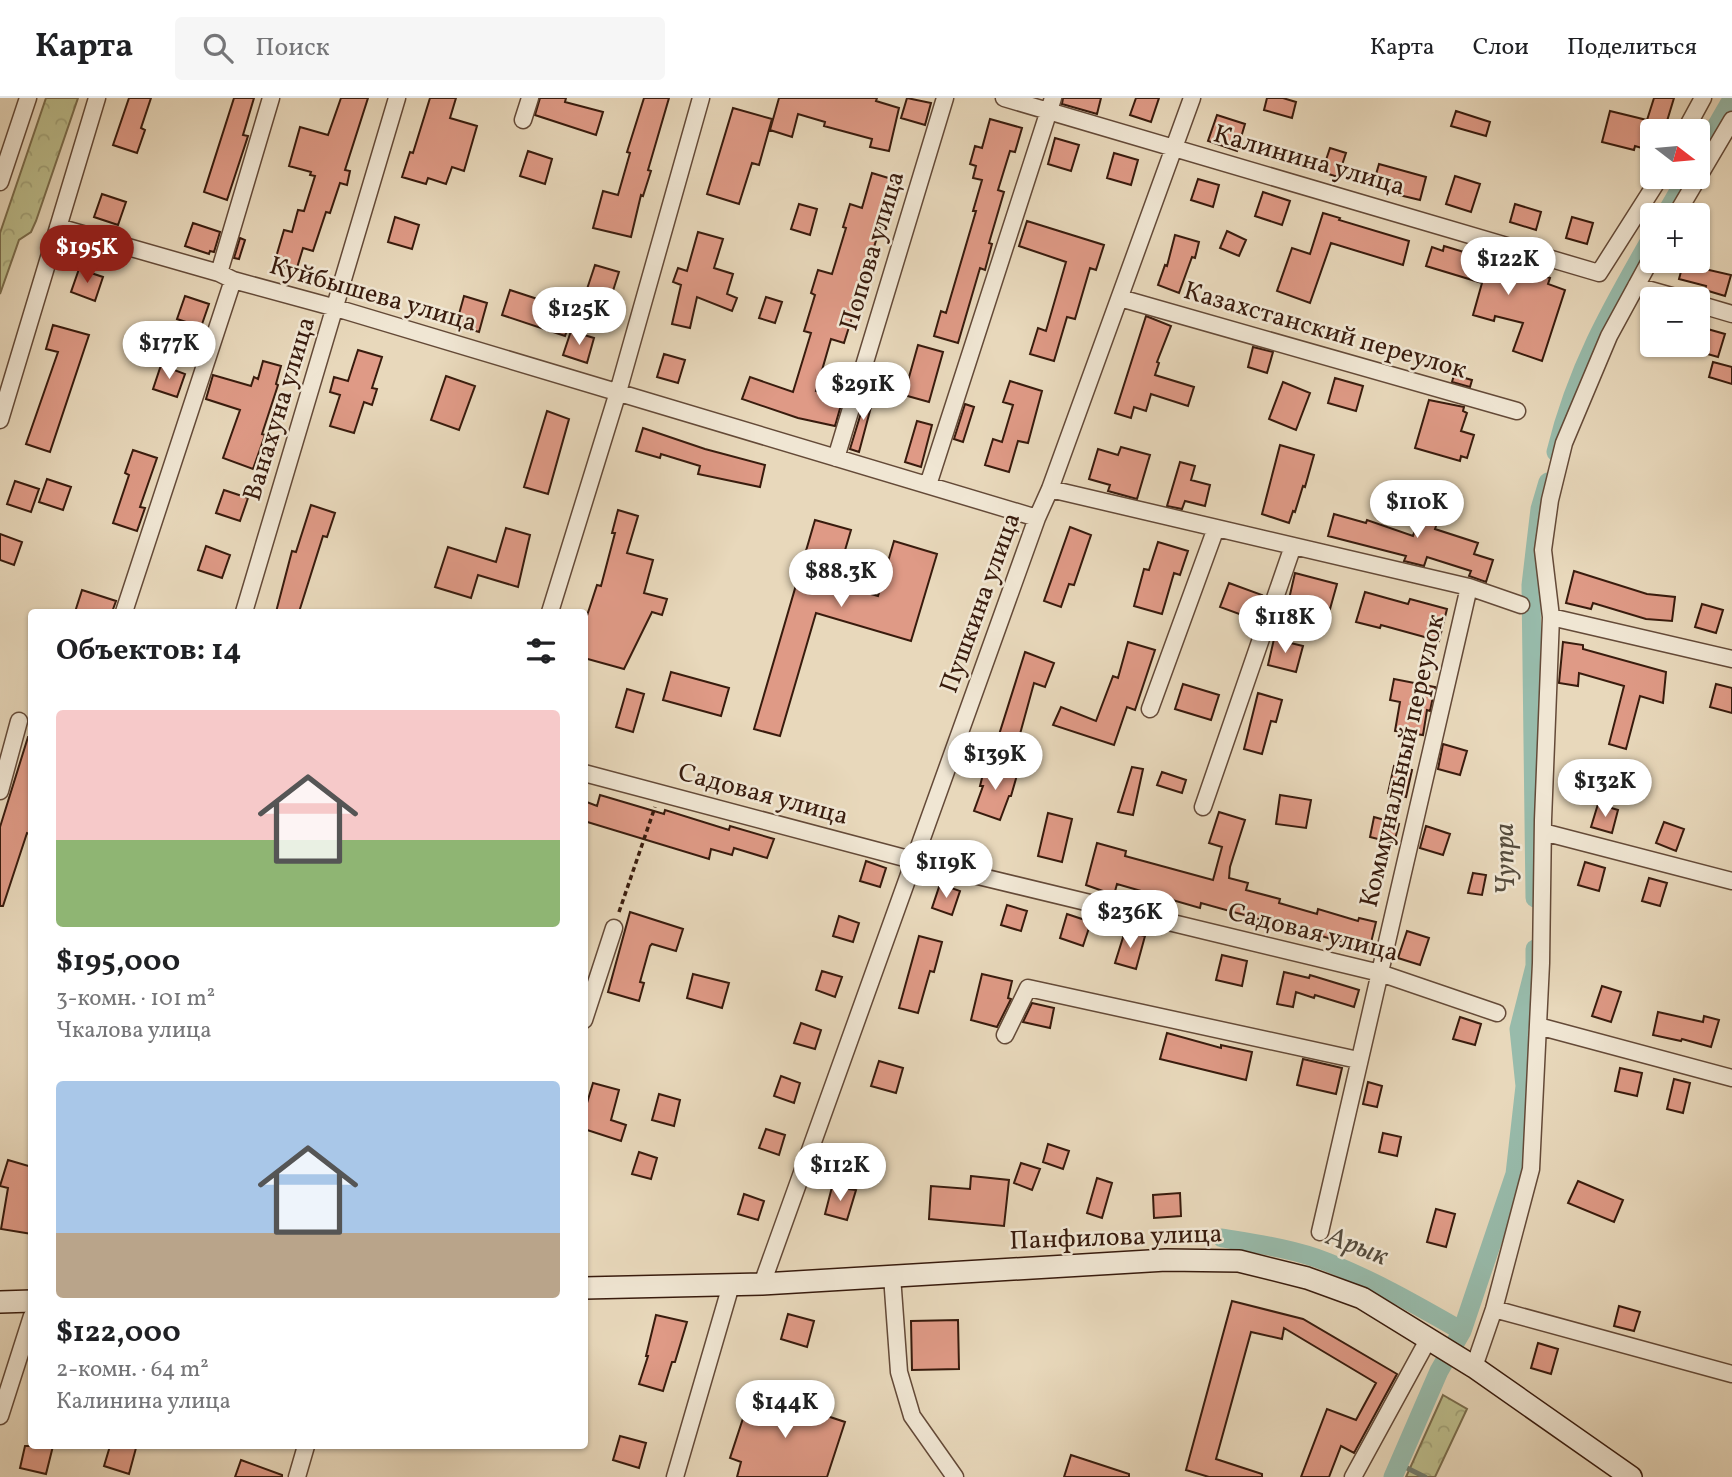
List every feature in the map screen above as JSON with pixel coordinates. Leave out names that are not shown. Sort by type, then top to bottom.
[{"type":"street","points":[[0,182],[28,98]]},
{"type":"street","points":[[0,420],[97,98]]},
{"type":"street","points":[[125,609],[226,277],[271,98]]},
{"type":"street","name":"Ванахуна улица","points":[[245,609],[397,98]]},
{"type":"street","points":[[523,120],[530,98]]},
{"type":"street","points":[[551,609],[618,392],[701,98]]},
{"type":"street","name":"Попова улица","points":[[836,458],[945,98]]},
{"type":"street","name":"Калинина улица","points":[[1004,98],[1051,104],[1174,147],[1599,272],[1652,189]]},
{"type":"street","name":"Пушкина улица","points":[[762,1284],[1037,518],[1051,489],[1192,98]]},
{"type":"street","points":[[1692,119],[1703,98]]},
{"type":"street","points":[[928,485],[1051,104]]},
{"type":"street","points":[[1683,203],[1732,120]]},
{"type":"street","name":"Куйбышева улица","points":[[58,227],[1037,518]]},
{"type":"street","points":[[1474,1367],[1494,1309],[1531,1169],[1541,963],[1551,617],[1543,550],[1550,500],[1564,443],[1609,336],[1643,273]]},
{"type":"street","points":[[1636,286],[1640,287]]},
{"type":"street","name":"Казахстанский переулок","points":[[1120,298],[1517,411]]},
{"type":"street","points":[[1710,308],[1732,314]]},
{"type":"street","points":[[1051,489],[1469,587],[1521,605]]},
{"type":"street","points":[[1150,709],[1216,528]]},
{"type":"street","points":[[1203,807],[1293,546]]},
{"type":"street","name":"Коммунальный переулок","points":[[1320,1232],[1469,587]]},
{"type":"street","points":[[1551,617],[1732,659]]},
{"type":"street","points":[[0,791],[19,721]]},
{"type":"street","name":"Садовая улица","points":[[588,774],[916,860],[1380,973],[1497,1013]]},
{"type":"street","points":[[1543,832],[1732,881]]},
{"type":"street","points":[[588,1008],[614,928]]},
{"type":"street","points":[[1004,1035],[1028,988],[1358,1060]]},
{"type":"street","points":[[1538,1026],[1732,1078]]},
{"type":"street","name":"Панфилова улица","points":[[588,1288],[762,1284],[1166,1260],[1238,1261],[1307,1278],[1362,1298],[1474,1367],[1632,1477]]},
{"type":"street","points":[[892,1276],[899,1372],[912,1416],[955,1477]]},
{"type":"street","points":[[675,1477],[731,1285]]},
{"type":"street","points":[[0,1301],[28,1301]]},
{"type":"street","points":[[1494,1309],[1732,1374]]},
{"type":"street","points":[[0,1416],[28,1328]]},
{"type":"street","points":[[1353,1477],[1429,1338]]},
{"type":"street","points":[[297,1477],[305,1449]]},
{"type":"path","points":[[614,928],[660,793]]},
{"type":"green space","points":[[46,98],[78,98],[36,221],[31,232],[19,240],[0,294],[0,233]]},
{"type":"green space","points":[[1443,1395],[1467,1409],[1435,1477],[1406,1477]]},
{"type":"building","points":[[129,98],[151,98],[141,128],[145,130],[137,153],[113,145]]},
{"type":"building","points":[[234,98],[254,98],[243,135],[248,136],[227,200],[204,192]]},
{"type":"building","points":[[341,98],[368,98],[345,170],[350,171],[347,185],[340,183],[330,213],[326,212],[313,251],[303,248],[296,271],[274,264],[284,230],[292,232],[298,210],[304,211],[315,176],[310,175],[311,172],[289,166],[300,127],[328,135]]},
{"type":"building","points":[[430,98],[456,98],[450,118],[477,126],[464,171],[452,167],[446,184],[428,178],[426,184],[402,177],[410,152],[413,153]]},
{"type":"building","points":[[540,98],[566,98],[565,102],[603,112],[596,135],[535,115]]},
{"type":"building","points":[[644,98],[669,98],[631,237],[593,228],[603,191],[618,195],[630,153],[627,152]]},
{"type":"building","points":[[779,98],[877,98],[876,101],[899,108],[889,151],[870,147],[872,139],[824,126],[825,122],[798,114],[792,137],[770,130]]},
{"type":"building","points":[[907,98],[931,103],[925,125],[901,118]]},
{"type":"building","points":[[1063,98],[1101,98],[1097,114],[1062,104]]},
{"type":"building","points":[[1136,98],[1159,98],[1151,122],[1130,115]]},
{"type":"building","points":[[1267,98],[1283,98],[1296,102],[1292,118],[1264,110]]},
{"type":"building","points":[[1654,98],[1674,98],[1668,119],[1647,119]]},
{"type":"building","points":[[733,108],[772,119],[759,165],[752,163],[739,204],[707,194]]},
{"type":"building","points":[[1456,111],[1490,122],[1486,136],[1451,126]]},
{"type":"building","points":[[1610,111],[1643,119],[1640,119],[1640,147],[1635,146],[1634,150],[1602,142]]},
{"type":"building","points":[[1217,115],[1245,124],[1237,151],[1208,141]]},
{"type":"building","points":[[990,119],[1022,128],[1015,152],[1010,151],[998,190],[1004,192],[989,243],[992,244],[985,270],[980,268],[958,343],[934,336],[941,311],[946,313],[976,211],[973,211],[982,180],[973,178],[976,166],[970,164],[975,146],[982,148]]},
{"type":"building","points":[[1055,138],[1079,145],[1071,171],[1048,164]]},
{"type":"building","points":[[1330,148],[1346,153],[1338,177],[1322,172]]},
{"type":"building","points":[[528,151],[552,159],[545,184],[520,176]]},
{"type":"building","points":[[1114,153],[1138,160],[1131,185],[1107,178]]},
{"type":"building","points":[[1379,164],[1426,177],[1420,200],[1373,185]]},
{"type":"building","points":[[872,173],[895,180],[844,343],[831,339],[816,391],[843,398],[835,426],[798,418],[742,399],[750,377],[793,392],[811,333],[804,331],[815,295],[811,293],[818,270],[832,274],[846,228],[843,227],[850,204],[862,208]]},
{"type":"building","points":[[1455,176],[1480,184],[1471,212],[1446,204]]},
{"type":"building","points":[[1198,179],[1219,185],[1213,207],[1191,200]]},
{"type":"building","points":[[1263,192],[1290,201],[1282,225],[1255,216]]},
{"type":"building","points":[[102,194],[126,202],[118,225],[94,217]]},
{"type":"building","points":[[799,204],[817,209],[810,235],[791,229]]},
{"type":"building","points":[[1515,204],[1541,212],[1536,230],[1510,222]]},
{"type":"building","points":[[1323,213],[1409,241],[1403,265],[1331,243],[1310,303],[1277,291],[1292,248],[1310,254]]},
{"type":"building","points":[[395,217],[419,225],[412,249],[388,242]]},
{"type":"building","points":[[1572,217],[1593,223],[1587,244],[1566,238]]},
{"type":"building","points":[[1027,221],[1104,245],[1096,270],[1090,268],[1075,319],[1067,317],[1054,361],[1030,354],[1038,328],[1046,331],[1066,262],[1019,246]]},
{"type":"building","points":[[193,223],[220,232],[214,252],[210,251],[209,254],[185,246]]},
{"type":"building","points":[[1227,231],[1246,240],[1239,256],[1220,248]]},
{"type":"building","points":[[698,232],[723,239],[714,268],[733,274],[727,294],[737,298],[732,311],[697,297],[690,328],[672,324],[681,285],[673,282],[678,268],[687,271]]},
{"type":"building","points":[[1175,235],[1199,242],[1195,258],[1192,257],[1179,293],[1158,285],[1165,265],[1167,266]]},
{"type":"building","points":[[240,238],[245,240],[239,259],[234,258]]},
{"type":"building","points":[[1444,246],[1487,259],[1485,267],[1513,275],[1516,266],[1534,271],[1533,273],[1550,278],[1548,284],[1565,290],[1542,361],[1513,351],[1523,323],[1495,316],[1494,321],[1473,315],[1482,283],[1426,266],[1432,247],[1443,251]]},
{"type":"building","points":[[595,265],[619,272],[611,297],[587,289]]},
{"type":"building","points":[[79,269],[103,277],[95,301],[71,292]]},
{"type":"building","points":[[1710,270],[1731,275],[1725,296],[1710,292],[1710,287],[1679,279],[1681,273],[1710,273]]},
{"type":"building","points":[[510,290],[574,311],[565,336],[502,315]]},
{"type":"building","points":[[185,296],[209,304],[201,327],[177,319]]},
{"type":"building","points":[[464,296],[487,303],[479,332],[456,325]]},
{"type":"building","points":[[766,297],[782,302],[775,323],[759,318]]},
{"type":"building","points":[[1146,316],[1171,326],[1157,362],[1159,363],[1155,375],[1194,387],[1188,406],[1151,394],[1146,411],[1134,407],[1131,418],[1115,413]]},
{"type":"building","points":[[53,325],[89,335],[50,452],[26,444],[58,352],[46,349]]},
{"type":"building","points":[[1710,330],[1725,334],[1718,357],[1710,355]]},
{"type":"building","points":[[571,331],[594,338],[587,363],[563,355]]},
{"type":"building","points":[[918,345],[943,352],[929,402],[904,395]]},
{"type":"building","points":[[1253,347],[1273,352],[1267,373],[1248,367]]},
{"type":"building","points":[[358,350],[382,357],[372,388],[377,389],[372,405],[364,402],[354,433],[330,426],[340,395],[330,392],[334,377],[348,381]]},
{"type":"building","points":[[664,354],[685,360],[678,383],[657,377]]},
{"type":"building","points":[[263,361],[281,366],[276,384],[278,385],[262,434],[265,435],[253,469],[223,458],[240,410],[206,399],[213,375],[251,386],[254,377],[258,379]]},
{"type":"building","points":[[1713,362],[1732,367],[1732,384],[1709,377]]},
{"type":"building","points":[[161,365],[185,374],[177,397],[153,389]]},
{"type":"building","points":[[1454,375],[1472,380],[1470,387],[1452,382]]},
{"type":"building","points":[[446,376],[475,386],[459,430],[431,420]]},
{"type":"building","points":[[1335,378],[1363,386],[1356,411],[1328,403]]},
{"type":"building","points":[[1010,381],[1042,391],[1028,443],[1018,441],[1009,472],[985,465],[993,439],[1002,442],[1013,405],[1003,402]]},
{"type":"building","points":[[1283,382],[1310,393],[1296,430],[1269,419]]},
{"type":"building","points":[[868,390],[875,392],[859,452],[850,449]]},
{"type":"building","points":[[1429,400],[1464,407],[1463,411],[1467,413],[1461,431],[1474,435],[1467,458],[1461,456],[1460,461],[1415,448]]},
{"type":"building","points":[[965,404],[974,407],[963,442],[954,439]]},
{"type":"building","points":[[547,411],[569,419],[548,494],[524,487]]},
{"type":"building","points":[[917,421],[932,425],[921,467],[905,462]]},
{"type":"building","points":[[643,428],[705,449],[765,465],[760,487],[698,474],[700,466],[661,454],[660,458],[636,451]]},
{"type":"building","points":[[1280,445],[1314,455],[1305,487],[1303,486],[1289,523],[1262,514]]},
{"type":"building","points":[[1121,447],[1150,455],[1137,499],[1108,491],[1110,485],[1089,479],[1098,449],[1118,455]]},
{"type":"building","points":[[133,450],[157,458],[140,507],[145,508],[137,531],[113,523],[129,475],[125,473]]},
{"type":"building","points":[[1180,462],[1195,466],[1191,480],[1210,485],[1205,506],[1185,501],[1182,509],[1167,506]]},
{"type":"building","points":[[47,479],[71,487],[63,510],[39,502]]},
{"type":"building","points":[[15,481],[39,489],[31,512],[7,504]]},
{"type":"building","points":[[1428,489],[1447,495],[1435,529],[1478,543],[1474,554],[1493,560],[1486,582],[1469,576],[1471,571],[1427,557],[1424,566],[1404,561],[1406,556],[1328,536],[1334,514],[1366,523],[1367,520],[1413,536]]},
{"type":"building","points":[[224,490],[248,498],[240,521],[216,513]]},
{"type":"building","points":[[311,505],[335,513],[327,537],[323,536],[300,609],[277,609],[292,551],[296,552]]},
{"type":"building","points":[[618,510],[638,516],[627,553],[653,560],[644,593],[667,599],[662,615],[652,612],[624,669],[588,659],[588,613],[597,585],[601,586],[615,533],[612,533]]},
{"type":"building","points":[[815,520],[851,530],[835,584],[878,596],[894,541],[937,554],[911,641],[816,613],[780,736],[754,729]]},
{"type":"building","points":[[1070,527],[1091,535],[1074,585],[1069,584],[1061,607],[1044,601]]},
{"type":"building","points":[[506,528],[530,535],[518,587],[478,575],[471,598],[435,587],[448,547],[496,562]]},
{"type":"building","points":[[0,534],[22,542],[14,565],[0,560]]},
{"type":"building","points":[[1158,542],[1188,551],[1180,575],[1174,573],[1162,614],[1134,606],[1144,569],[1149,570]]},
{"type":"building","points":[[206,546],[230,555],[222,578],[198,570]]},
{"type":"building","points":[[1574,571],[1647,594],[1675,597],[1672,621],[1646,619],[1593,603],[1591,609],[1566,603]]},
{"type":"building","points":[[1295,573],[1337,584],[1330,609],[1289,599]]},
{"type":"building","points":[[1229,583],[1262,595],[1253,619],[1220,607]]},
{"type":"building","points":[[82,590],[116,601],[113,609],[76,609]]},
{"type":"building","points":[[1365,592],[1408,604],[1410,599],[1447,609],[1439,641],[1381,625],[1380,628],[1356,622]]},
{"type":"building","points":[[1702,604],[1723,610],[1716,633],[1695,627]]},
{"type":"building","points":[[1274,639],[1303,646],[1296,672],[1268,665]]},
{"type":"building","points":[[1128,642],[1155,650],[1135,710],[1127,707],[1114,745],[1053,725],[1061,707],[1096,721],[1113,676],[1118,678]]},
{"type":"building","points":[[1563,642],[1583,645],[1583,649],[1666,672],[1663,703],[1640,696],[1626,749],[1609,744],[1624,686],[1579,673],[1578,686],[1559,683]]},
{"type":"building","points":[[1025,652],[1054,663],[1045,687],[1034,683],[1017,745],[998,738]]},
{"type":"building","points":[[671,672],[729,688],[721,716],[663,700]]},
{"type":"building","points":[[1394,679],[1435,687],[1430,711],[1427,710],[1423,735],[1395,731],[1400,702],[1390,700]]},
{"type":"building","points":[[1183,684],[1219,695],[1211,720],[1175,709]]},
{"type":"building","points":[[1716,684],[1732,688],[1732,713],[1710,707]]},
{"type":"building","points":[[627,689],[644,694],[633,732],[616,727]]},
{"type":"building","points":[[1258,693],[1282,700],[1276,722],[1271,721],[1262,754],[1244,749]]},
{"type":"building","points":[[28,737],[28,833],[3,906],[0,906],[0,827]]},
{"type":"building","points":[[1443,744],[1467,751],[1460,775],[1438,769]]},
{"type":"building","points":[[985,766],[1017,775],[1000,820],[974,811],[983,786],[980,786]]},
{"type":"building","points":[[1394,766],[1412,770],[1406,797],[1388,793]]},
{"type":"building","points":[[1132,767],[1143,769],[1133,815],[1118,812]]},
{"type":"building","points":[[1162,772],[1186,780],[1182,793],[1157,785]]},
{"type":"building","points":[[600,795],[664,814],[665,810],[729,830],[730,826],[774,839],[767,858],[734,848],[732,855],[711,849],[709,859],[588,822],[588,803],[597,806]]},
{"type":"building","points":[[1280,795],[1311,800],[1306,828],[1276,824]]},
{"type":"building","points":[[1598,804],[1618,810],[1612,833],[1591,827]]},
{"type":"building","points":[[1219,812],[1245,820],[1229,878],[1248,883],[1246,890],[1280,899],[1279,903],[1317,914],[1318,909],[1358,921],[1359,918],[1376,922],[1369,951],[1274,921],[1273,923],[1201,903],[1200,908],[1117,884],[1114,895],[1086,885],[1097,843],[1126,851],[1125,856],[1213,880],[1222,847],[1209,843]]},
{"type":"building","points":[[1048,813],[1072,819],[1062,862],[1038,856]]},
{"type":"building","points":[[1374,817],[1399,824],[1394,843],[1370,837]]},
{"type":"building","points":[[1664,822],[1684,829],[1676,851],[1656,843]]},
{"type":"building","points":[[1426,826],[1450,834],[1443,855],[1420,848]]},
{"type":"building","points":[[866,861],[886,868],[880,887],[860,881]]},
{"type":"building","points":[[1585,862],[1605,868],[1599,891],[1578,885]]},
{"type":"building","points":[[1473,873],[1486,875],[1482,895],[1468,893]]},
{"type":"building","points":[[1649,878],[1667,883],[1660,906],[1642,901]]},
{"type":"building","points":[[940,884],[960,891],[952,915],[932,908]]},
{"type":"building","points":[[1007,905],[1027,911],[1021,931],[1001,925]]},
{"type":"building","points":[[630,912],[683,929],[676,951],[652,944],[650,946],[640,982],[644,983],[639,1001],[608,992]]},
{"type":"building","points":[[1067,914],[1091,922],[1083,946],[1060,938]]},
{"type":"building","points":[[839,916],[859,923],[853,942],[833,936]]},
{"type":"building","points":[[1125,931],[1145,936],[1136,969],[1115,963]]},
{"type":"building","points":[[1407,931],[1429,938],[1420,965],[1398,958]]},
{"type":"building","points":[[919,936],[942,942],[918,1013],[899,1008]]},
{"type":"building","points":[[1222,955],[1247,961],[1242,986],[1216,980]]},
{"type":"building","points":[[822,971],[842,977],[835,997],[816,990]]},
{"type":"building","points":[[1284,972],[1309,978],[1310,975],[1359,990],[1354,1007],[1296,992],[1293,1007],[1277,1004]]},
{"type":"building","points":[[693,974],[729,983],[722,1008],[687,998]]},
{"type":"building","points":[[982,974],[1012,981],[1008,998],[1011,999],[997,1027],[971,1020]]},
{"type":"building","points":[[1602,986],[1621,992],[1611,1022],[1592,1016]]},
{"type":"building","points":[[1032,1003],[1054,1008],[1050,1028],[1023,1022]]},
{"type":"building","points":[[1658,1012],[1703,1022],[1704,1016],[1719,1020],[1711,1047],[1653,1035]]},
{"type":"building","points":[[1460,1017],[1481,1024],[1475,1045],[1453,1039]]},
{"type":"building","points":[[801,1023],[821,1030],[815,1049],[794,1043]]},
{"type":"building","points":[[1167,1033],[1221,1048],[1221,1045],[1252,1052],[1246,1080],[1160,1059]]},
{"type":"building","points":[[1303,1059],[1342,1068],[1336,1094],[1297,1085]]},
{"type":"building","points":[[879,1061],[903,1068],[896,1093],[871,1086]]},
{"type":"building","points":[[1620,1068],[1642,1073],[1637,1096],[1615,1091]]},
{"type":"building","points":[[781,1076],[800,1083],[794,1103],[774,1096]]},
{"type":"building","points":[[1674,1079],[1690,1083],[1683,1113],[1667,1109]]},
{"type":"building","points":[[1368,1082],[1382,1086],[1377,1107],[1363,1104]]},
{"type":"building","points":[[593,1083],[619,1090],[611,1120],[626,1125],[621,1141],[588,1130],[588,1100]]},
{"type":"building","points":[[659,1094],[680,1100],[674,1126],[652,1120]]},
{"type":"building","points":[[766,1129],[785,1135],[779,1155],[759,1148]]},
{"type":"building","points":[[1383,1133],[1401,1137],[1397,1156],[1379,1152]]},
{"type":"building","points":[[1048,1144],[1069,1151],[1063,1169],[1043,1162]]},
{"type":"building","points":[[639,1152],[657,1158],[651,1179],[632,1174]]},
{"type":"building","points":[[842,1155],[868,1162],[862,1183],[837,1174]]},
{"type":"building","points":[[8,1160],[28,1166],[28,1233],[1,1229],[8,1188],[0,1186]]},
{"type":"building","points":[[1021,1163],[1040,1169],[1032,1190],[1014,1183]]},
{"type":"building","points":[[971,1176],[1009,1180],[1004,1226],[929,1219],[931,1186],[970,1189]]},
{"type":"building","points":[[1097,1178],[1112,1183],[1102,1218],[1087,1213]]},
{"type":"building","points":[[1578,1181],[1623,1200],[1614,1222],[1568,1203]]},
{"type":"building","points":[[832,1187],[856,1190],[847,1220],[825,1214]]},
{"type":"building","points":[[1180,1193],[1181,1216],[1154,1218],[1153,1195]]},
{"type":"building","points":[[744,1194],[764,1201],[758,1220],[738,1214]]},
{"type":"building","points":[[1436,1209],[1455,1214],[1446,1247],[1427,1242]]},
{"type":"building","points":[[1232,1301],[1303,1319],[1397,1374],[1354,1453],[1341,1446],[1329,1477],[1301,1477],[1327,1409],[1356,1420],[1376,1383],[1284,1328],[1282,1339],[1251,1332],[1216,1459],[1262,1474],[1262,1477],[1209,1477],[1186,1470]]},
{"type":"building","points":[[1619,1306],[1640,1312],[1634,1331],[1614,1326]]},
{"type":"building","points":[[788,1314],[814,1321],[807,1347],[781,1339]]},
{"type":"building","points":[[656,1315],[687,1322],[663,1391],[639,1384]]},
{"type":"building","points":[[958,1320],[959,1369],[912,1370],[911,1321]]},
{"type":"building","points":[[1538,1343],[1558,1349],[1551,1374],[1531,1368]]},
{"type":"building","points":[[752,1391],[845,1422],[827,1477],[737,1477],[741,1462],[730,1458]]},
{"type":"building","points":[[620,1436],[646,1443],[639,1468],[613,1460]]},
{"type":"building","points":[[25,1446],[28,1446],[28,1449],[52,1449],[46,1474],[20,1468]]},
{"type":"building","points":[[109,1449],[136,1449],[129,1474],[104,1466]]},
{"type":"building","points":[[1071,1455],[1129,1474],[1129,1477],[1064,1477]]},
{"type":"building","points":[[241,1460],[282,1475],[282,1477],[235,1477]]},
{"type":"waterway","name":"Чупра","points":[[1710,137],[1732,99]]},
{"type":"waterway","name":"Чупра","points":[[1672,203],[1680,189]]},
{"type":"waterway","name":"Чупра","points":[[1556,452],[1584,367],[1608,315],[1640,258]]},
{"type":"waterway","name":"Чупра","points":[[1535,898],[1531,585],[1540,509],[1548,482]]},
{"type":"waterway","name":"Чупра","points":[[1393,1477],[1439,1371],[1462,1331],[1515,1174],[1525,1086],[1519,1029],[1535,966],[1535,949]]},
{"type":"waterway","name":"Арык","points":[[1222,1238],[1289,1250],[1327,1262],[1413,1303],[1462,1331]]},
{"type":"waterway","points":[[1399,1464],[1425,1477]]}]
